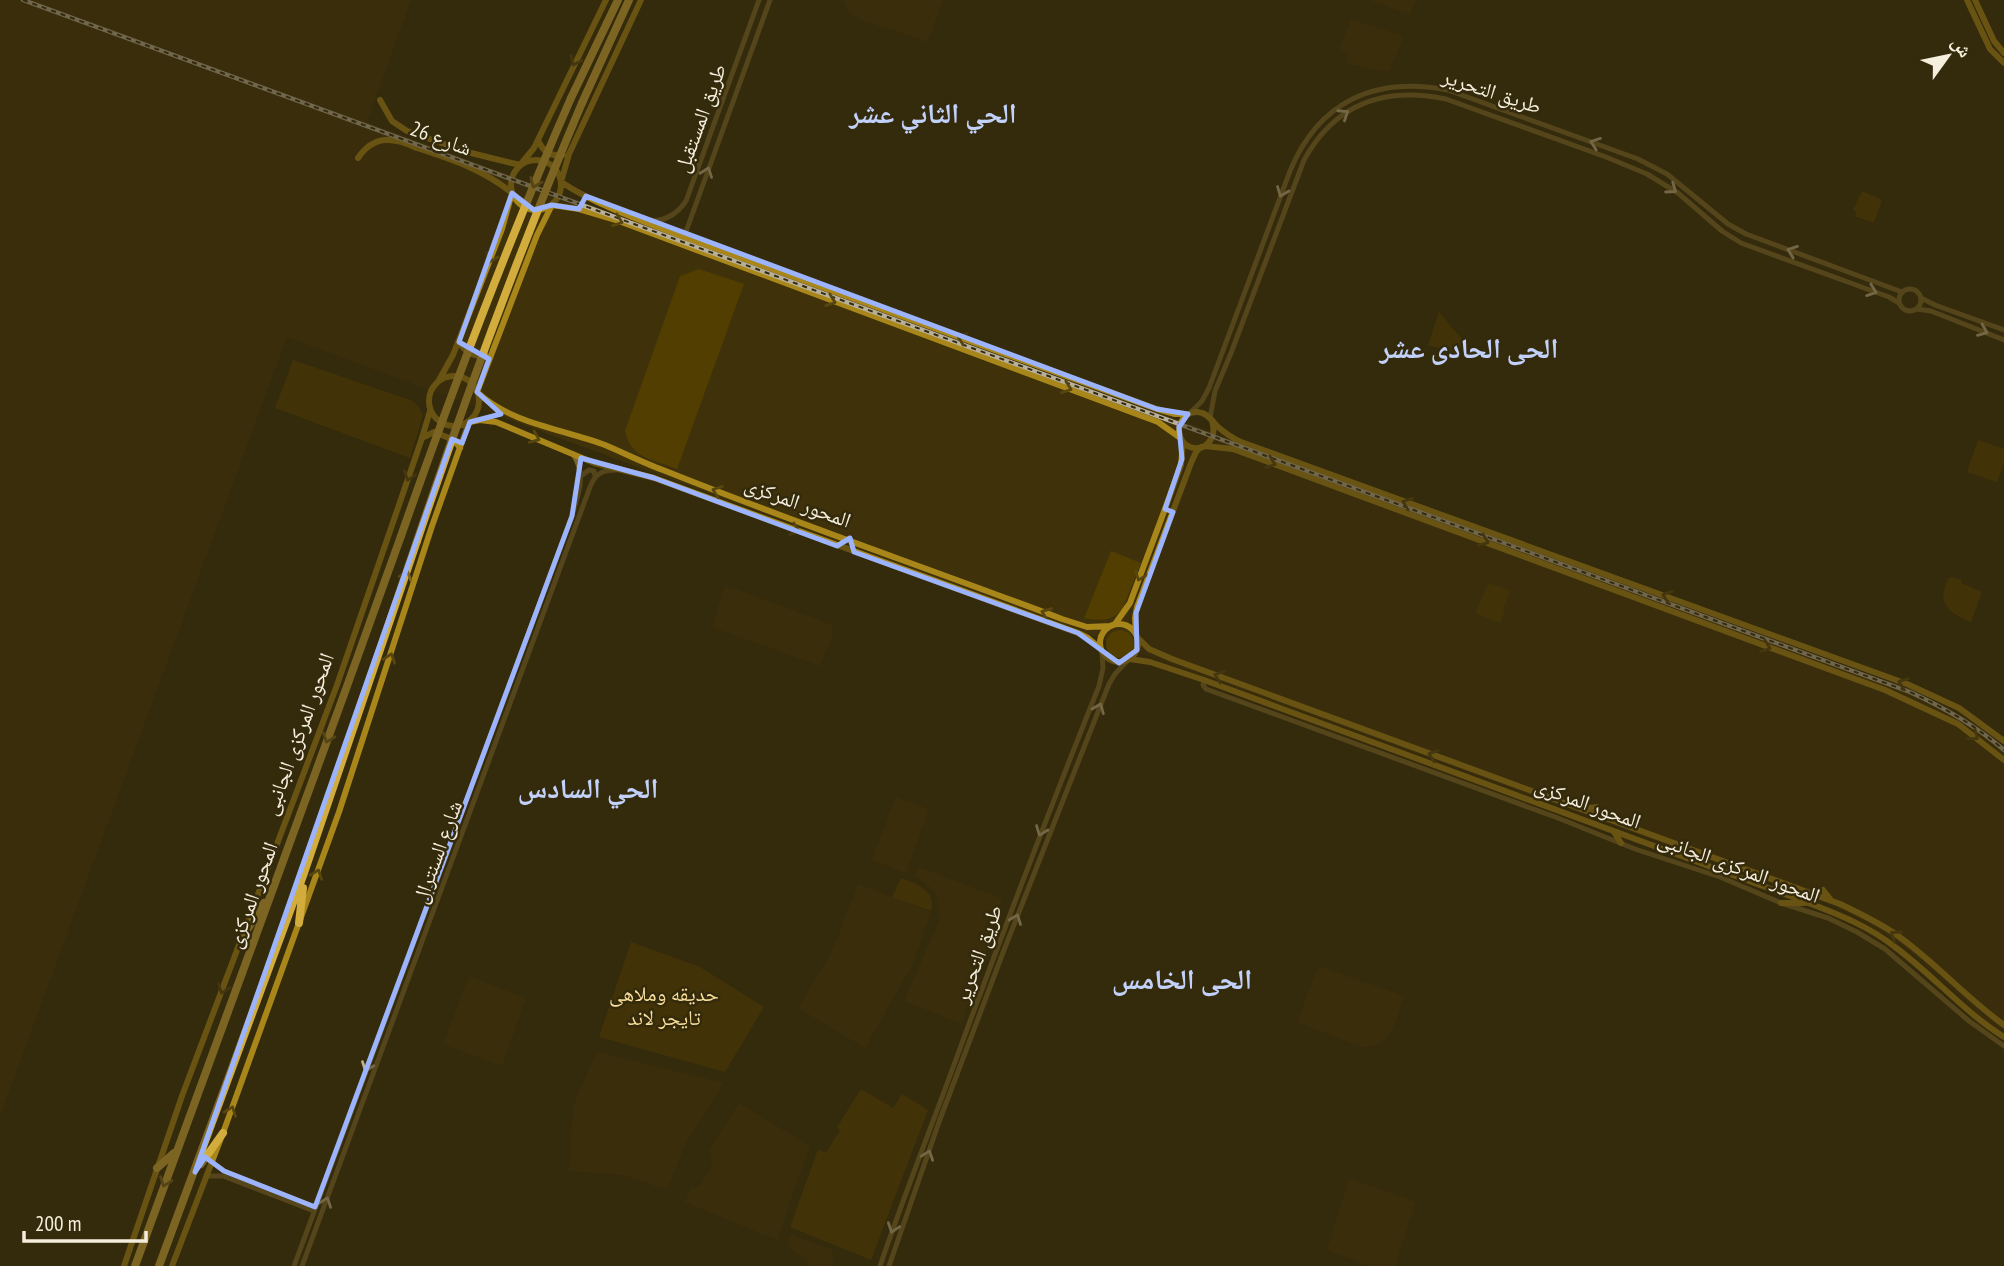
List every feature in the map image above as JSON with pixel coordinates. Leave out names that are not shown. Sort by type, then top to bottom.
[{"type":"highway","name":"المحور المركزى","points":[[135,1266],[438,432],[511,242],[571,98],[618,0]]},
{"type":"highway","name":"المحور المركزى","points":[[159,1266],[304,873],[448,450],[551,177],[629,0]]},
{"type":"highway","points":[[299,923],[304,873]]},
{"type":"highway","points":[[240,941],[273,888]]},
{"type":"highway","points":[[195,1172],[223,1133]]},
{"type":"highway","points":[[157,1168],[176,1151]]},
{"type":"main road","points":[[469,422],[460,426],[447,426],[438,422],[430,411],[429,394],[459,341],[502,229],[512,192],[512,178],[538,140],[606,0]]},
{"type":"main road","points":[[172,1266],[355,767],[432,526],[469,422],[478,411],[478,393],[491,355],[537,234],[559,195],[569,154],[642,0]]},
{"type":"main road","points":[[1967,0],[1990,49],[2004,63]]},
{"type":"main road","points":[[1975,0],[1994,41],[2004,53]]},
{"type":"main road","name":"شارع 26","points":[[380,100],[388,117],[400,127],[445,145],[520,165]]},
{"type":"main road","name":"شارع 26","points":[[358,158],[371,145],[387,140],[399,142],[480,171],[512,192]]},
{"type":"main road","points":[[538,140],[549,154],[569,154]]},
{"type":"main road","points":[[439,155],[438,149],[445,145]]},
{"type":"main road","points":[[520,165],[533,160],[543,161],[556,170],[561,182],[586,196],[684,237],[848,292],[1175,414],[1201,412],[1230,437],[1241,442],[1438,511],[1931,694],[1959,708],[2004,741]]},
{"type":"main road","points":[[512,192],[517,202],[528,209],[541,210],[552,205],[579,209],[616,220],[864,313],[976,359],[1158,422],[1189,446],[1233,449],[1695,620],[1734,638],[1874,686],[1958,724],[2004,760]]},
{"type":"main road","points":[[579,209],[586,196]]},
{"type":"main road","points":[[862,322],[864,313]]},
{"type":"main road","points":[[459,341],[462,347],[472,354],[491,355]]},
{"type":"main road","points":[[439,380],[451,376],[463,378],[470,382],[478,393]]},
{"type":"main road","name":"المحور المركزى","points":[[478,393],[492,405],[509,413],[605,445],[667,472],[840,537],[975,582],[1081,626],[1099,628],[1113,625]]},
{"type":"main road","name":"المحور المركزى الجانبى","points":[[124,1266],[186,1085],[337,685],[430,411]]},
{"type":"main road","points":[[505,426],[509,413]]},
{"type":"main road","points":[[1189,414],[1182,419],[1179,427],[1182,440],[1181,465],[1169,510],[1137,607],[1135,623],[1138,650],[1129,660],[1119,663],[1111,661],[1101,651],[1101,635],[1113,625],[1130,603],[1169,510],[1196,452],[1211,440],[1214,433],[1211,420]]},
{"type":"main road","name":"المحور المركزى","points":[[469,422],[485,420],[505,426],[594,463],[654,478],[1078,633],[1088,638],[1101,651]]},
{"type":"main road","points":[[422,439],[428,433],[434,432],[454,440],[460,448]]},
{"type":"main road","points":[[837,546],[841,542],[840,537]]},
{"type":"main road","points":[[854,552],[858,543]]},
{"type":"main road","points":[[1695,620],[1699,608]]},
{"type":"main road","points":[[1113,625],[1129,627],[1137,636]]},
{"type":"main road","name":"المحور المركزى","points":[[1137,636],[1153,652],[1384,733],[1482,773],[1493,773],[1581,809],[1617,819],[1832,901],[1877,923],[1910,945],[1968,998],[2004,1026]]},
{"type":"main road","name":"المحور المركزى","points":[[1129,660],[1150,662],[1204,680],[1326,730],[1380,745],[1854,922],[1895,947],[1980,1020],[2004,1037]]},
{"type":"main road","points":[[1192,676],[1191,671],[1195,667]]},
{"type":"main road","points":[[1268,694],[1280,690]]},
{"type":"main road","points":[[1380,745],[1384,733]]},
{"type":"main road","points":[[1457,763],[1464,769],[1464,773],[1460,775]]},
{"type":"main road","points":[[1482,773],[1479,779],[1485,785]]},
{"type":"main road","points":[[1581,809],[1597,807]]},
{"type":"main road","points":[[1613,831],[1621,843]]},
{"type":"main road","points":[[1823,891],[1832,901]]},
{"type":"main road","points":[[1781,904],[1810,904]]},
{"type":"main road","points":[[1926,959],[1934,971],[1930,976]]},
{"type":"main road","points":[[1944,975],[1940,980],[1948,993]]},
{"type":"street","name":"طريق المستقبل","points":[[645,222],[671,216],[681,209],[686,201],[759,0]]},
{"type":"street","name":"طريق المستقبل","points":[[684,237],[770,0]]},
{"type":"street","name":"طريق التحرير","points":[[1189,414],[1202,401],[1209,388],[1297,155],[1310,134],[1327,115],[1343,103],[1363,93],[1388,88],[1421,86],[1462,94],[1652,165],[1715,208],[1728,224],[1745,234],[1821,258],[1902,292]]},
{"type":"street","name":"طريق التحرير","points":[[1211,420],[1215,391],[1308,152],[1327,127],[1346,111],[1366,101],[1389,96],[1435,97],[1634,168],[1678,193],[1722,231],[1741,243],[1899,303]]},
{"type":"street","points":[[2004,330],[1935,306],[1921,298],[1914,290],[1908,289],[1899,297],[1899,303],[1905,310],[1931,311],[2004,340]]},
{"type":"street","points":[[1916,309],[1921,298]]},
{"type":"street","points":[[570,452],[578,463],[581,476],[589,470],[594,471],[596,476],[607,470],[621,470]]},
{"type":"street","name":"شارع السنترال","points":[[293,1266],[572,516],[581,476]]},
{"type":"street","name":"شارع السنترال","points":[[302,1266],[448,866],[596,476]]},
{"type":"street","name":"طريق التحرير","points":[[880,1266],[991,961],[1099,686],[1101,651]]},
{"type":"street","name":"طريق التحرير","points":[[889,1266],[939,1122],[1110,681],[1129,660]]},
{"type":"street","points":[[1101,676],[1108,676],[1110,681]]},
{"type":"street","name":"المحور المركزى الجانبى","points":[[1326,730],[1621,843],[1720,877],[1781,904],[1828,918],[1871,940],[1898,959],[1969,1021],[2004,1046]]},
{"type":"street","points":[[1051,790],[1053,799]]},
{"type":"street","points":[[1013,888],[1015,898]]},
{"type":"street","points":[[997,946],[1004,950]]},
{"type":"street","points":[[991,961],[995,960],[999,964]]},
{"type":"street","points":[[212,1162],[225,1171],[314,1209]]},
{"type":"street","points":[[207,1176],[223,1176],[314,1209]]},
{"type":"street","points":[[911,1176],[916,1179],[920,1177]]},
{"type":"street","points":[[906,1190],[911,1189],[915,1194]]},
{"type":"highlighted area","points":[[512,193],[534,210],[552,205],[579,209],[586,196],[1157,409],[1188,414],[1179,427],[1182,459],[1165,509],[1173,512],[1136,613],[1137,650],[1119,663],[1078,633],[854,552],[850,538],[837,546],[654,478],[581,458],[572,516],[315,1207],[224,1171],[205,1157],[195,1172],[452,439],[462,443],[470,422],[501,414],[477,392],[489,359],[459,342]]},
{"type":"shaded area","points":[[0,0],[411,0],[367,122],[985,351],[1198,426],[1938,703],[1967,719],[2004,749],[2004,1032],[1978,1014],[1901,944],[1831,905],[1120,646],[287,337],[0,1116]]},
{"type":"shaded area","points":[[843,0],[943,0],[928,42],[864,21],[849,13]]},
{"type":"shaded area","points":[[1370,0],[1416,0],[1410,15]]},
{"type":"shaded area","points":[[1351,19],[1404,36],[1390,71],[1372,70],[1346,63],[1348,53],[1339,50]]},
{"type":"shaded area","points":[[725,585],[830,624],[833,628],[832,637],[820,666],[712,627]]},
{"type":"shaded area","points":[[895,797],[929,809],[906,873],[872,860]]},
{"type":"shaded area","points":[[919,867],[1003,899],[962,1024],[904,1001],[940,918],[937,896],[915,876]]},
{"type":"shaded area","points":[[858,884],[931,912],[913,964],[865,1048],[798,1008],[832,951]]},
{"type":"shaded area","points":[[1318,966],[1405,996],[1386,1039],[1375,1046],[1361,1047],[1297,1022]]},
{"type":"shaded area","points":[[469,976],[526,998],[502,1066],[443,1044]]},
{"type":"shaded area","points":[[597,1052],[724,1083],[686,1143],[667,1190],[623,1175],[569,1171],[573,1109]]},
{"type":"shaded area","points":[[739,1103],[810,1146],[777,1240],[685,1202],[691,1188],[701,1185],[712,1164],[709,1151]]},
{"type":"shaded area","points":[[1349,1178],[1416,1202],[1395,1266],[1369,1266],[1327,1250]]},
{"type":"shaded area","points":[[790,1234],[831,1249],[834,1266],[810,1266],[787,1247]]},
{"type":"green space","points":[[1862,191],[1882,200],[1874,223],[1855,216],[1857,212],[1853,210]]},
{"type":"green space","points":[[699,269],[744,284],[677,469],[638,453],[632,447],[625,431],[680,276]]},
{"type":"green space","points":[[1439,312],[1466,344],[1463,356],[1428,345]]},
{"type":"green space","points":[[293,360],[413,401],[423,415],[410,458],[275,408]]},
{"type":"green space","points":[[1978,440],[2004,449],[2004,462],[1997,482],[1967,472]]},
{"type":"green space","points":[[1111,551],[1141,563],[1123,608],[1115,616],[1105,619],[1084,618]]},
{"type":"green space","points":[[1952,577],[1982,592],[1971,622],[1956,615],[1944,601],[1945,587]]},
{"type":"green space","points":[[1489,583],[1510,591],[1500,623],[1475,613]]},
{"type":"green space","points":[[1120,630],[1130,634],[1134,644],[1130,654],[1120,658],[1110,654],[1106,644],[1110,634]]},
{"type":"green space","points":[[901,878],[928,893],[932,904],[931,911],[892,897]]},
{"type":"green space","name":"حديقه وملاهى تايجر لاند","points":[[631,942],[700,967],[764,1007],[725,1072],[599,1037]]},
{"type":"green space","points":[[861,1089],[893,1108],[902,1094],[928,1110],[871,1260],[790,1227],[818,1149],[826,1153],[840,1130],[837,1127]]},
{"type":"railway","points":[[23,0],[1910,692],[1959,718],[2004,750]]},
{"type":"district","name":"الحي الثاني عشر","points":[[933,112]]},
{"type":"district","name":"الحى الحادى عشر","points":[[1469,347]]},
{"type":"district","name":"الحي السادس","points":[[588,787]]},
{"type":"district","name":"الحى الخامس","points":[[1182,978]]}]
